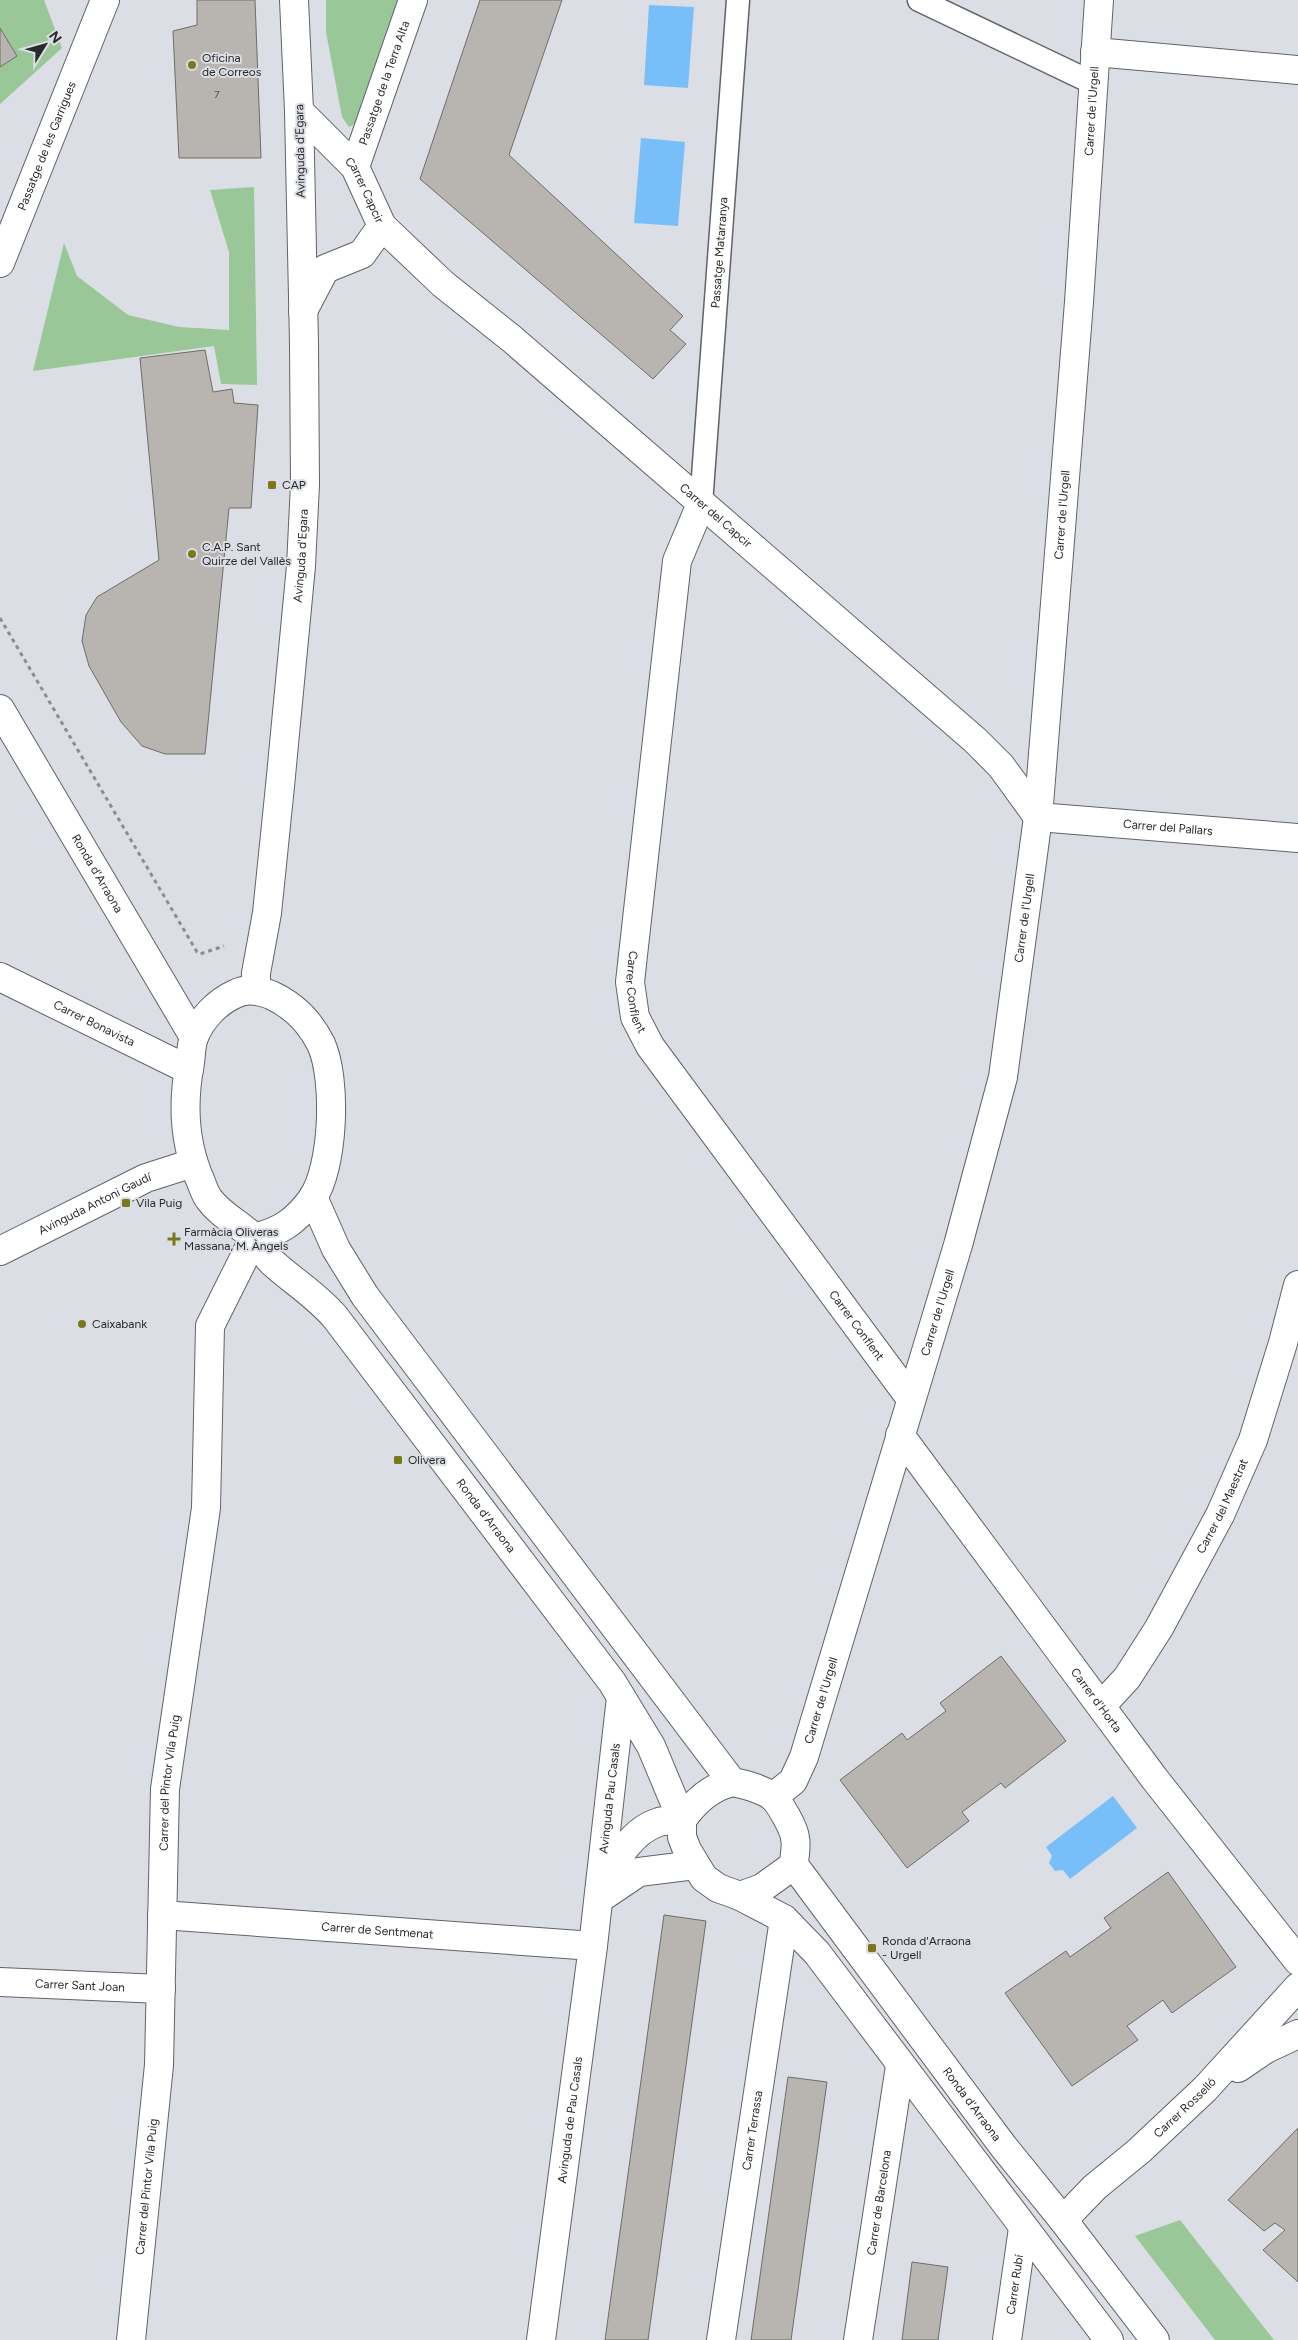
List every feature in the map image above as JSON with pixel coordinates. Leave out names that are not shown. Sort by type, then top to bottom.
[{"type":"street","name":"Passatge de les Garrigues","points":[[0,263],[105,0]]},
{"type":"street","name":"Avinguda d'Egara","points":[[256,989],[256,973],[267,913],[302,566],[305,484],[303,311],[299,112],[294,0]]},
{"type":"street","name":"Passatge de la Terra Alta","points":[[355,166],[413,0]]},
{"type":"street","name":"Carrer de l'Urgell","points":[[773,1797],[793,1781],[804,1757],[910,1399],[958,1245],[1003,1077],[1038,817],[1079,292],[1099,0]]},
{"type":"street","points":[[1095,52],[1298,70]]},
{"type":"street","name":"Carrer Capcir","points":[[299,112],[355,166],[382,226],[362,254],[324,269],[303,311]]},
{"type":"street","name":"Carrer del Capcir","points":[[382,226],[443,284],[512,339],[975,740],[1001,766],[1038,817]]},
{"type":"street","name":"Carrer Conflent","points":[[701,504],[678,561],[630,982],[635,1017],[650,1046],[910,1399]]},
{"type":"street","name":"Ronda d'Arraona","points":[[0,709],[194,1037],[188,1070],[185,1124],[193,1163],[208,1198],[230,1220],[254,1238],[271,1262],[319,1299],[335,1317],[612,1682],[651,1746],[682,1820],[682,1837],[695,1865],[704,1878],[718,1888],[740,1896],[784,1919],[817,1954],[1108,2340]]},
{"type":"street","name":"Carrer del Pallars","points":[[1038,817],[1298,838]]},
{"type":"street","name":"Carrer Bonavista","points":[[0,977],[188,1070]]},
{"type":"street","points":[[194,1037],[210,1011],[235,994],[256,989],[282,1000],[307,1021],[322,1046],[330,1085],[331,1126],[326,1165],[313,1197],[299,1215],[278,1231],[254,1238]]},
{"type":"street","name":"Avinguda Antoni Gaudí","points":[[0,1251],[146,1178],[193,1163]]},
{"type":"street","points":[[313,1197],[336,1249],[365,1296],[732,1782]]},
{"type":"street","name":"Carrer del Pintor Vila Puig","points":[[131,2340],[159,2065],[165,1789],[206,1508],[210,1326],[254,1238]]},
{"type":"street","name":"Carrer del Maestrat","points":[[1101,1706],[1127,1678],[1159,1628],[1220,1515],[1253,1440],[1283,1343],[1298,1285]]},
{"type":"street","name":"Carrer d'Horta","points":[[900,1434],[1154,1778],[1298,1961]]},
{"type":"street","name":"Avinguda Pau Casals","points":[[599,1899],[621,1697]]},
{"type":"street","points":[[682,1820],[692,1806],[701,1798],[715,1788],[732,1782],[751,1786],[773,1797],[786,1818],[795,1838],[794,1865],[762,1888],[740,1896]]},
{"type":"street","name":"Avinguda Pau Casals","points":[[599,1899],[613,1864],[632,1839],[659,1822],[682,1820]]},
{"type":"street","points":[[599,1899],[639,1872],[695,1865]]},
{"type":"street","name":"Ronda d'Arraona","points":[[794,1865],[1003,2146],[1063,2220],[1154,2340]]},
{"type":"street","name":"Avinguda de Pau Casals","points":[[542,2340],[599,1899]]},
{"type":"street","name":"Carrer de Sentmenat","points":[[162,1915],[593,1946]]},
{"type":"street","name":"Carrer Terrassa","points":[[721,2340],[784,1919]]},
{"type":"street","name":"Carrer Sant Joan","points":[[0,1982],[161,1989]]},
{"type":"street","name":"Carrer Rosselló","points":[[1063,2220],[1094,2187],[1139,2152],[1205,2089],[1298,1987]]},
{"type":"street","points":[[1205,2089],[1266,2049],[1298,2034]]},
{"type":"street","name":"Carrer de Barcelona","points":[[858,2340],[900,2066]]},
{"type":"street","name":"Carrer Rubí","points":[[1007,2340],[1023,2228]]},
{"type":"lane","name":"Passatge Matarranya","points":[[701,504],[738,0]]},
{"type":"lane","points":[[920,0],[1093,83]]},
{"type":"path","points":[[0,618],[197,952],[200,954],[230,944],[261,952]]},
{"type":"green space","points":[[0,0],[44,0],[62,48],[0,104]]},
{"type":"green space","points":[[326,0],[399,0],[361,121],[349,127],[342,117],[326,32]]},
{"type":"green space","points":[[254,187],[257,385],[221,384],[214,346],[33,371],[64,243],[77,276],[128,315],[179,327],[229,330],[229,252],[210,190]]},
{"type":"green space","points":[[1180,2220],[1274,2340],[1215,2340],[1135,2236]]},
{"type":"water","points":[[649,5],[694,7],[688,88],[644,85]]},
{"type":"water","points":[[641,138],[685,142],[678,226],[634,223]]},
{"type":"water","points":[[1113,1796],[1137,1828],[1070,1879],[1063,1870],[1055,1871],[1049,1863],[1052,1856],[1046,1847]]},
{"type":"building","points":[[197,0],[255,0],[261,158],[179,158],[173,31],[197,25]]},
{"type":"building","points":[[480,0],[562,0],[509,155],[683,316],[670,330],[686,344],[653,379],[420,179]]},
{"type":"building","points":[[0,28],[17,56],[0,67]]},
{"type":"building","name":"C.A.P. Sant Quirze del Vallès","points":[[205,350],[213,392],[232,389],[234,403],[258,405],[251,508],[229,508],[205,754],[165,754],[142,746],[121,722],[89,666],[82,641],[86,615],[97,597],[159,560],[140,358]]},
{"type":"building","points":[[1001,1656],[1066,1741],[1005,1788],[1001,1783],[962,1812],[969,1821],[907,1868],[840,1780],[902,1733],[907,1740],[946,1711],[940,1703]]},
{"type":"building","points":[[1168,1872],[1236,1967],[1172,2013],[1163,2000],[1127,2026],[1138,2040],[1072,2086],[1005,1993],[1066,1951],[1070,1957],[1111,1928],[1104,1918]]},
{"type":"building","points":[[664,1915],[706,1921],[648,2340],[605,2340]]},
{"type":"building","points":[[788,2077],[827,2082],[791,2340],[751,2340]]},
{"type":"building","points":[[1298,2128],[1298,2282],[1263,2250],[1285,2230],[1275,2223],[1264,2231],[1228,2200]]},
{"type":"building","points":[[912,2262],[948,2267],[938,2340],[902,2340]]},
{"type":"place","name":"Oficina de Correos","points":[[192,65]]},
{"type":"place","name":"CAP","points":[[272,485]]},
{"type":"place","name":"C.A.P. Sant Quirze del Vallès","points":[[192,554]]},
{"type":"place","name":"Vila Puig","points":[[126,1203]]},
{"type":"place","name":"Farmàcia Oliveras Massana, M. Àngels","points":[[174,1239]]},
{"type":"place","name":"Caixabank","points":[[82,1324]]},
{"type":"place","name":"Olivera","points":[[398,1460]]},
{"type":"place","name":"Ronda d'Arraona - Urgell","points":[[872,1948]]}]
